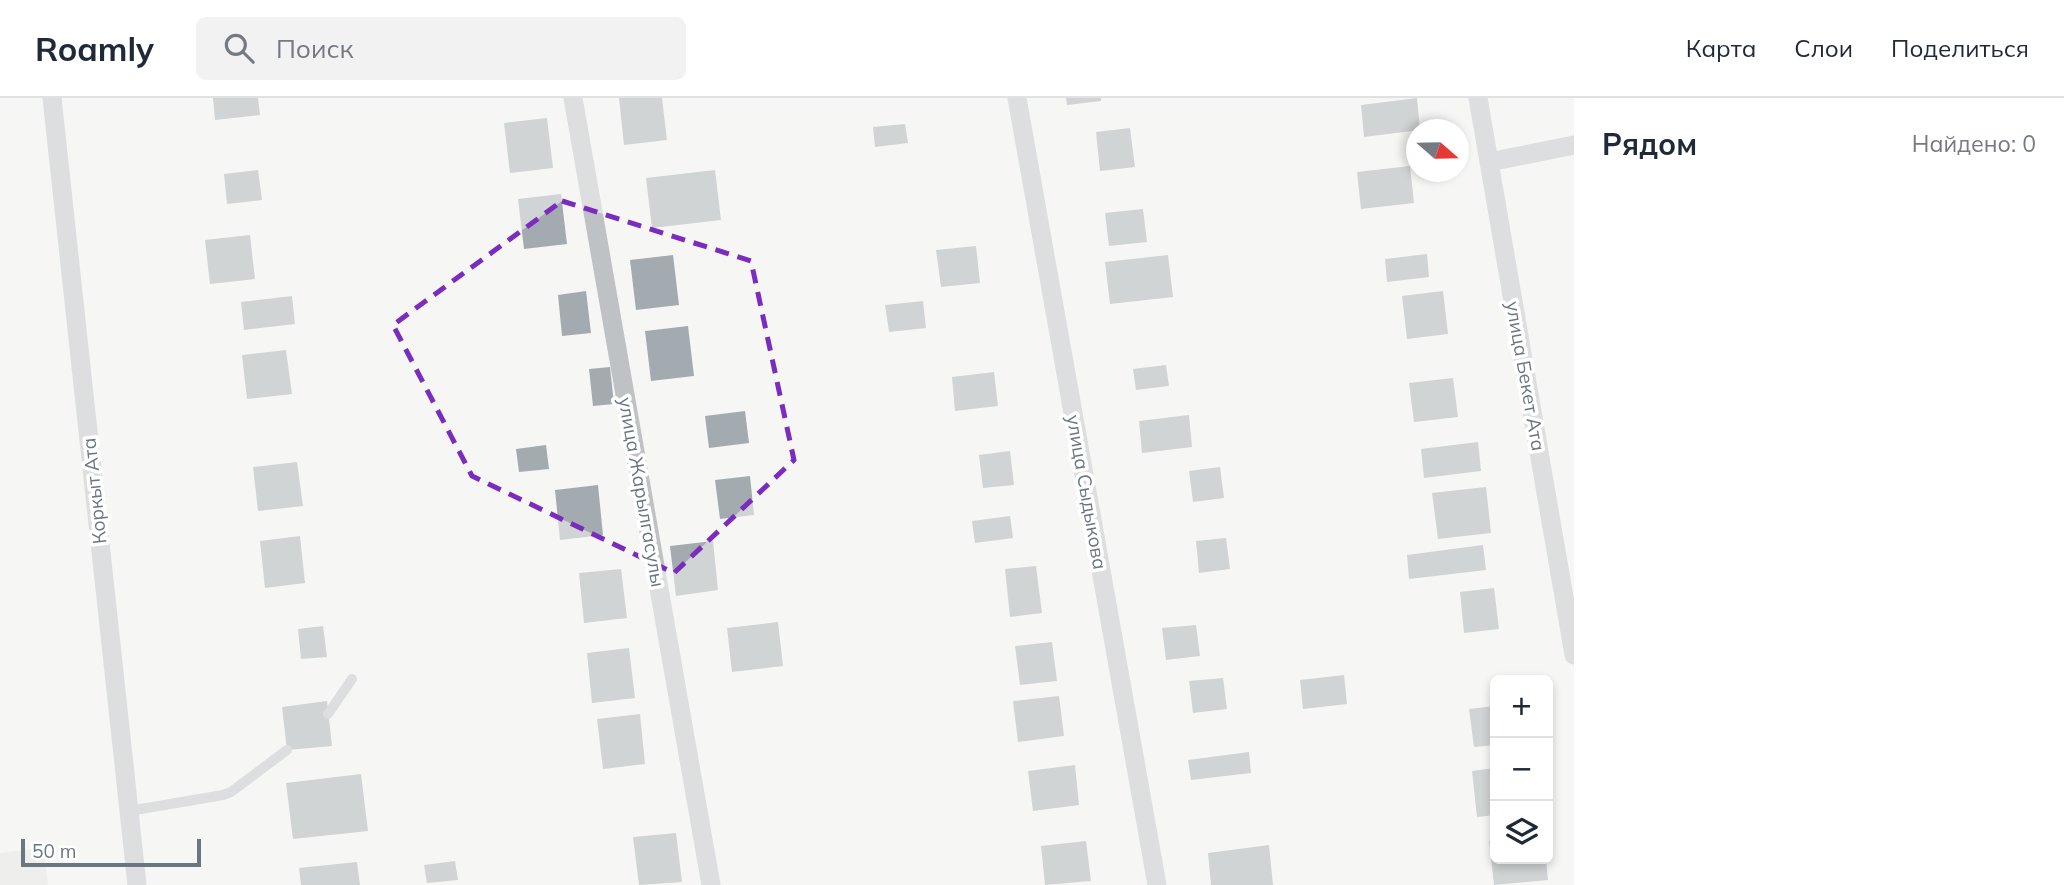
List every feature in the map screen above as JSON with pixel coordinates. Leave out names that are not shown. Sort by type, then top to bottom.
[{"type":"street","name":"Коркыт Ата","points":[[52,98],[137,885]]},
{"type":"street","name":"улица Жарылгасулы","points":[[573,98],[711,885]]},
{"type":"street","name":"улица Сыдыкова","points":[[1017,98],[1157,885]]},
{"type":"street","name":"улица Бекет Ата","points":[[1478,98],[1574,655]]},
{"type":"street","points":[[1489,162],[1574,145]]},
{"type":"lane","points":[[328,714],[352,680]]},
{"type":"lane","points":[[129,811],[231,792],[287,750]]},
{"type":"highlighted area","points":[[562,201],[751,261],[794,460],[674,573],[472,476],[393,325]]},
{"type":"shaded area","points":[[43,848],[48,885],[0,885],[0,853]]},
{"type":"building","points":[[213,98],[258,98],[260,115],[215,120]]},
{"type":"building","points":[[619,98],[662,98],[667,140],[624,145]]},
{"type":"building","points":[[1066,98],[1101,98],[1101,101],[1067,105]]},
{"type":"building","points":[[1417,98],[1419,119],[1406,119],[1406,132],[1364,137],[1361,105]]},
{"type":"building","points":[[547,118],[553,168],[510,173],[504,123]]},
{"type":"building","points":[[905,124],[908,143],[875,147],[873,127]]},
{"type":"building","points":[[1130,128],[1135,167],[1100,171],[1096,132]]},
{"type":"building","points":[[1406,166],[1406,182],[1412,182],[1414,203],[1361,209],[1357,172]]},
{"type":"building","points":[[258,170],[262,200],[227,204],[224,174]]},
{"type":"building","points":[[715,170],[721,220],[652,228],[646,178]]},
{"type":"building","points":[[561,194],[567,244],[524,249],[518,199]]},
{"type":"building","points":[[1143,209],[1147,242],[1109,246],[1105,213]]},
{"type":"building","points":[[250,235],[255,279],[210,284],[205,240]]},
{"type":"building","points":[[976,246],[980,283],[941,287],[936,250]]},
{"type":"building","points":[[1427,254],[1429,277],[1387,282],[1385,259]]},
{"type":"building","points":[[673,255],[679,305],[636,310],[630,260]]},
{"type":"building","points":[[1168,255],[1173,297],[1110,304],[1105,262]]},
{"type":"building","points":[[586,291],[591,333],[562,336],[558,295]]},
{"type":"building","points":[[1443,291],[1448,334],[1407,339],[1402,296]]},
{"type":"building","points":[[292,296],[295,324],[244,330],[241,302]]},
{"type":"building","points":[[923,301],[926,328],[889,332],[885,305]]},
{"type":"building","points":[[688,326],[694,376],[651,381],[645,331]]},
{"type":"building","points":[[286,350],[292,394],[247,399],[242,355]]},
{"type":"building","points":[[1166,365],[1169,386],[1136,390],[1133,369]]},
{"type":"building","points":[[610,367],[614,404],[593,406],[589,369]]},
{"type":"building","points":[[994,372],[998,406],[955,411],[952,377]]},
{"type":"building","points":[[1453,378],[1458,417],[1414,422],[1409,383]]},
{"type":"building","points":[[745,411],[749,443],[709,448],[705,416]]},
{"type":"building","points":[[1189,415],[1192,447],[1142,453],[1139,421]]},
{"type":"building","points":[[1478,442],[1481,471],[1424,478],[1421,449]]},
{"type":"building","points":[[546,445],[549,469],[519,472],[516,449]]},
{"type":"building","points":[[1010,451],[1014,485],[983,488],[979,455]]},
{"type":"building","points":[[297,462],[303,506],[258,511],[253,467]]},
{"type":"building","points":[[1220,467],[1224,498],[1193,502],[1189,471]]},
{"type":"building","points":[[750,476],[754,515],[720,519],[715,480]]},
{"type":"building","points":[[598,485],[603,535],[560,540],[555,490]]},
{"type":"building","points":[[1486,487],[1491,533],[1438,539],[1432,493]]},
{"type":"building","points":[[1010,516],[1013,538],[975,543],[972,521]]},
{"type":"building","points":[[300,536],[305,583],[265,588],[260,541]]},
{"type":"building","points":[[1226,538],[1230,569],[1199,573],[1196,541]]},
{"type":"building","points":[[713,541],[718,590],[676,596],[670,546]]},
{"type":"building","points":[[1483,545],[1486,570],[1409,579],[1407,555]]},
{"type":"building","points":[[1036,566],[1042,613],[1010,617],[1005,569]]},
{"type":"building","points":[[621,569],[627,618],[584,623],[579,573]]},
{"type":"building","points":[[1494,588],[1499,629],[1464,633],[1460,592]]},
{"type":"building","points":[[778,622],[783,666],[732,672],[727,628]]},
{"type":"building","points":[[1196,625],[1200,656],[1166,660],[1162,628]]},
{"type":"building","points":[[323,626],[327,657],[301,659],[298,629]]},
{"type":"building","points":[[1052,642],[1057,681],[1020,685],[1015,646]]},
{"type":"building","points":[[629,648],[635,698],[592,703],[587,653]]},
{"type":"building","points":[[1344,675],[1347,704],[1303,709],[1300,680]]},
{"type":"building","points":[[1223,678],[1227,709],[1193,713],[1189,681]]},
{"type":"building","points":[[1059,696],[1064,736],[1018,742],[1013,701]]},
{"type":"building","points":[[327,701],[332,746],[287,750],[282,707]]},
{"type":"building","points":[[1490,707],[1490,745],[1474,747],[1469,709]]},
{"type":"building","points":[[640,714],[645,764],[603,769],[597,719]]},
{"type":"building","points":[[1249,752],[1251,773],[1191,780],[1188,760]]},
{"type":"building","points":[[1075,765],[1079,805],[1033,811],[1028,771]]},
{"type":"building","points":[[1490,769],[1490,816],[1477,817],[1472,771]]},
{"type":"building","points":[[361,774],[368,831],[293,839],[286,783]]},
{"type":"building","points":[[676,833],[682,882],[639,885],[633,837]]},
{"type":"building","points":[[1086,841],[1091,881],[1045,885],[1041,846]]},
{"type":"building","points":[[1269,845],[1273,885],[1211,885],[1208,853]]},
{"type":"building","points":[[455,861],[458,880],[427,883],[424,865]]},
{"type":"building","points":[[357,862],[360,885],[301,885],[299,868]]},
{"type":"building","points":[[1492,864],[1546,864],[1548,880],[1494,885]]}]
